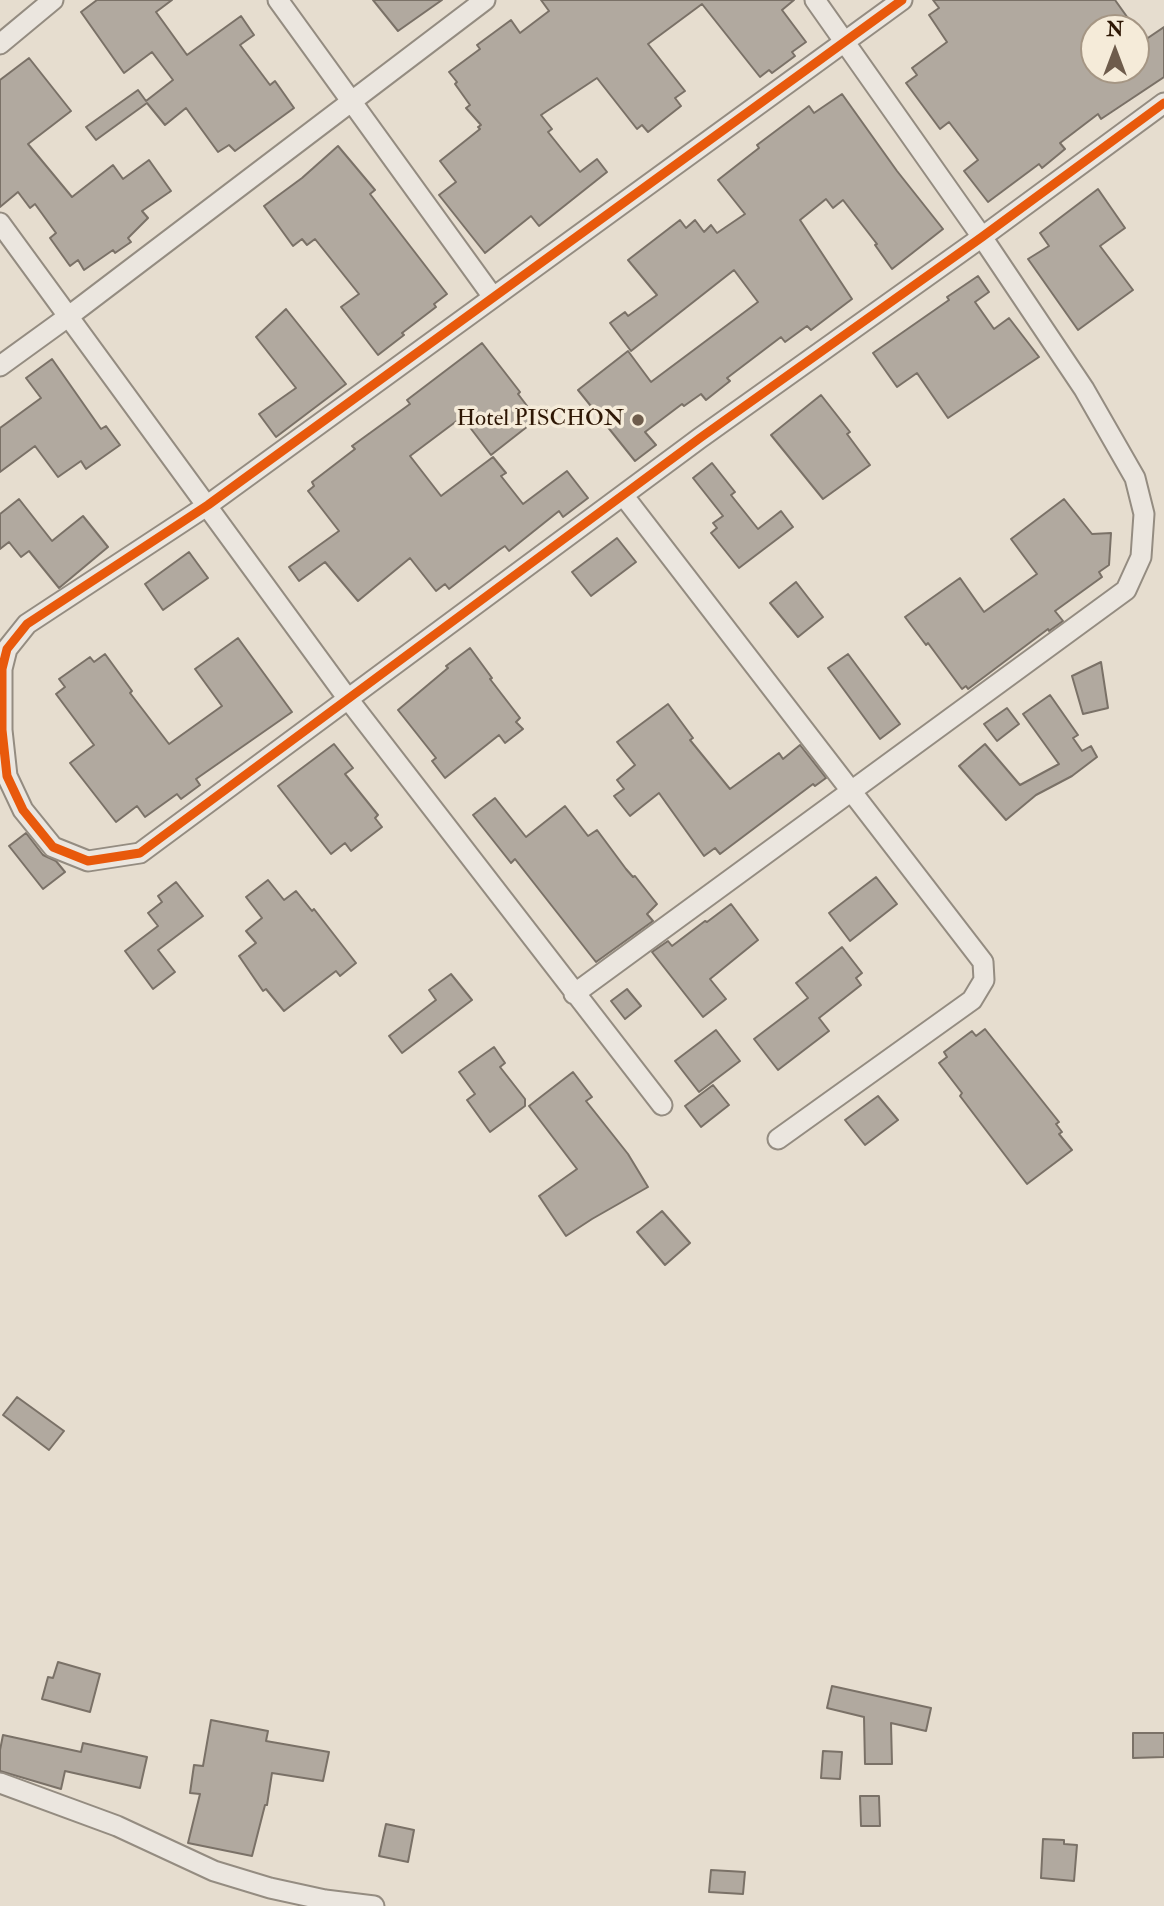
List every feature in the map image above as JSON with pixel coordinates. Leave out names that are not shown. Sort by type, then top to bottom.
[{"type":"street","points":[[0,44],[53,0]]},
{"type":"street","points":[[278,0],[493,298]]},
{"type":"street","points":[[0,366],[485,0]]},
{"type":"street","points":[[574,994],[1126,590],[1141,557],[1144,514],[1135,478],[1084,389],[982,237],[814,0]]},
{"type":"street","points":[[902,0],[208,505],[27,624],[7,649],[2,669],[2,730],[7,776],[23,810],[53,847],[88,861],[141,853],[623,495],[1164,103]]},
{"type":"street","points":[[0,223],[348,699],[662,1105]]},
{"type":"street","points":[[623,495],[853,790],[982,962],[984,980],[972,1000],[778,1139]]},
{"type":"street","points":[[0,1783],[117,1826],[214,1871],[270,1888],[325,1900],[374,1906]]},
{"type":"building","points":[[97,0],[172,0],[156,12],[187,55],[241,16],[254,35],[240,45],[270,85],[275,81],[294,108],[235,151],[229,145],[218,152],[186,108],[165,125],[147,103],[96,140],[86,127],[138,90],[146,101],[173,80],[152,52],[124,73],[81,12]]},
{"type":"building","points":[[373,0],[442,0],[398,31]]},
{"type":"building","points":[[541,0],[794,0],[782,10],[806,42],[792,52],[795,56],[772,73],[769,70],[760,77],[702,4],[648,44],[685,91],[675,98],[681,106],[648,132],[642,125],[637,129],[597,78],[541,115],[552,129],[548,132],[580,172],[597,159],[607,172],[539,226],[531,216],[485,253],[439,195],[456,182],[440,161],[480,129],[478,127],[481,125],[466,108],[470,105],[449,72],[480,49],[477,45],[511,20],[520,33],[549,11]]},
{"type":"building","points":[[933,0],[1115,0],[1125,14],[1080,14],[1080,84],[1150,84],[1150,36],[1164,27],[1164,77],[1101,119],[1098,114],[1060,143],[1065,149],[1042,168],[1039,164],[988,202],[964,171],[978,160],[949,122],[940,129],[906,83],[917,75],[912,68],[947,42],[929,15],[939,8]]},
{"type":"building","points":[[29,58],[71,111],[28,144],[72,197],[113,165],[123,179],[149,160],[171,191],[142,211],[148,218],[128,238],[131,242],[115,253],[113,250],[84,270],[78,260],[70,266],[50,238],[56,233],[35,204],[30,208],[18,192],[0,207],[0,80]]},
{"type":"building","points":[[842,94],[943,229],[892,269],[875,245],[877,244],[843,200],[833,208],[826,199],[800,220],[852,299],[811,330],[807,326],[785,342],[781,337],[727,378],[730,381],[706,400],[701,394],[684,406],[682,404],[645,432],[656,445],[635,461],[578,390],[628,351],[651,382],[758,302],[734,270],[631,351],[610,323],[625,312],[628,316],[657,295],[628,260],[680,220],[686,228],[695,220],[704,232],[711,225],[717,233],[745,214],[718,180],[759,148],[757,145],[809,106],[814,113]]},
{"type":"building","points":[[338,146],[375,190],[370,194],[447,294],[434,304],[436,307],[378,355],[341,307],[359,294],[315,239],[307,245],[302,239],[293,246],[264,206],[302,178]]},
{"type":"building","points":[[1098,189],[1125,228],[1100,246],[1133,290],[1078,330],[1028,259],[1049,246],[1040,233]]},
{"type":"building","points":[[978,276],[989,292],[975,302],[994,329],[1009,318],[1039,357],[948,418],[917,373],[897,387],[873,353],[949,300],[947,297]]},
{"type":"building","points":[[286,309],[346,384],[276,437],[259,414],[296,388],[256,337]]},
{"type":"building","points":[[482,343],[537,419],[491,455],[462,417],[410,456],[441,496],[493,457],[506,473],[501,476],[523,504],[567,471],[588,498],[563,517],[559,511],[509,551],[505,546],[449,589],[445,584],[436,591],[410,558],[358,601],[325,562],[299,581],[289,567],[339,531],[308,491],[314,486],[312,482],[355,449],[352,446],[410,404],[407,400]]},
{"type":"building","points":[[52,359],[101,429],[106,426],[120,445],[86,469],[81,461],[58,477],[35,446],[0,472],[0,428],[41,398],[26,378]]},
{"type":"building","points":[[821,395],[850,432],[847,434],[870,465],[823,499],[771,435]]},
{"type":"building","points":[[712,463],[735,492],[731,495],[758,529],[781,511],[793,527],[739,568],[711,533],[717,528],[713,523],[723,516],[693,478]]},
{"type":"building","points":[[19,499],[52,541],[83,516],[108,547],[59,588],[29,551],[21,557],[9,542],[0,549],[0,514]]},
{"type":"building","points":[[1064,499],[1092,534],[1111,533],[1109,565],[1099,572],[1102,577],[1055,611],[1063,621],[1049,631],[1048,629],[968,689],[966,686],[962,689],[905,617],[960,578],[984,612],[1037,574],[1011,539]]},
{"type":"building","points":[[617,538],[636,562],[591,596],[572,572]]},
{"type":"building","points":[[189,552],[208,578],[163,610],[145,584]]},
{"type":"building","points":[[796,582],[823,617],[798,637],[770,603]]},
{"type":"building","points":[[238,638],[292,712],[196,779],[200,785],[181,799],[177,794],[145,817],[137,806],[116,822],[70,763],[94,745],[56,694],[65,687],[59,679],[90,657],[94,662],[105,654],[132,691],[130,693],[169,744],[222,706],[195,669]]},
{"type":"building","points":[[470,648],[520,718],[516,722],[523,729],[505,743],[499,735],[445,778],[432,761],[436,758],[398,710]]},
{"type":"building","points":[[848,654],[900,724],[880,739],[828,668]]},
{"type":"building","points":[[1101,662],[1108,708],[1083,714],[1072,676]]},
{"type":"building","points":[[1050,695],[1078,735],[1073,738],[1082,751],[1091,746],[1097,757],[1072,776],[1036,795],[1006,820],[959,766],[985,744],[1020,785],[1059,764],[1023,714]]},
{"type":"building","points":[[668,704],[693,738],[690,740],[730,789],[779,753],[783,759],[800,745],[826,778],[815,786],[813,784],[720,854],[715,848],[704,856],[659,793],[630,816],[614,796],[624,789],[617,780],[635,765],[617,742]]},
{"type":"building","points":[[1007,708],[1019,724],[997,741],[984,724]]},
{"type":"building","points":[[334,744],[353,768],[345,774],[378,815],[375,818],[382,827],[351,851],[345,843],[331,854],[278,786]]},
{"type":"building","points":[[495,798],[526,837],[565,806],[588,836],[597,830],[657,904],[647,914],[653,921],[596,962],[515,859],[511,863],[473,815]]},
{"type":"building","points":[[26,833],[43,855],[56,861],[65,872],[43,889],[9,846]]},
{"type":"building","points":[[876,877],[897,904],[850,941],[829,913]]},
{"type":"building","points":[[268,880],[284,900],[296,891],[312,911],[314,909],[356,963],[340,976],[336,971],[284,1011],[266,989],[263,991],[239,956],[256,943],[246,931],[262,918],[246,897]]},
{"type":"building","points":[[176,882],[203,916],[158,950],[175,972],[153,989],[125,951],[158,926],[148,913],[162,902],[158,896]]},
{"type":"building","points":[[731,904],[758,940],[710,979],[726,999],[703,1017],[652,952],[668,941],[672,946]]},
{"type":"building","points":[[842,947],[862,973],[856,978],[861,985],[819,1018],[829,1031],[778,1070],[754,1039],[808,998],[796,983]]},
{"type":"building","points":[[451,974],[472,1000],[402,1053],[389,1036],[436,1000],[429,990]]},
{"type":"building","points":[[627,989],[641,1006],[625,1019],[611,1001]]},
{"type":"building","points":[[985,1029],[1059,1122],[1056,1124],[1062,1132],[1059,1134],[1072,1150],[1027,1184],[960,1096],[962,1093],[939,1063],[947,1057],[944,1052],[972,1031],[976,1036]]},
{"type":"building","points":[[716,1030],[740,1061],[699,1092],[675,1061]]},
{"type":"building","points":[[494,1047],[505,1063],[500,1067],[525,1099],[525,1106],[490,1132],[467,1100],[475,1094],[459,1072]]},
{"type":"building","points":[[573,1072],[592,1097],[586,1101],[628,1154],[648,1187],[566,1236],[539,1196],[577,1169],[529,1106]]},
{"type":"building","points":[[713,1085],[729,1105],[701,1127],[685,1106]]},
{"type":"building","points":[[878,1096],[898,1120],[865,1145],[845,1120]]},
{"type":"building","points":[[662,1211],[690,1243],[665,1265],[637,1232]]},
{"type":"building","points":[[17,1397],[64,1431],[49,1450],[3,1415]]},
{"type":"building","points":[[58,1662],[100,1674],[90,1712],[42,1699],[48,1677],[53,1678]]},
{"type":"building","points":[[832,1686],[931,1708],[926,1731],[891,1723],[892,1764],[865,1764],[864,1717],[827,1708]]},
{"type":"building","points":[[211,1720],[268,1731],[266,1741],[329,1752],[323,1781],[272,1773],[267,1805],[252,1856],[188,1843],[200,1794],[190,1793],[194,1765],[203,1766]]},
{"type":"building","points":[[1133,1733],[1164,1733],[1164,1757],[1133,1758]]},
{"type":"building","points":[[3,1735],[81,1752],[83,1743],[147,1757],[140,1788],[65,1771],[61,1789],[0,1771]]},
{"type":"building","points":[[823,1751],[842,1752],[840,1779],[821,1778]]},
{"type":"building","points":[[860,1796],[879,1796],[880,1826],[861,1826]]},
{"type":"building","points":[[386,1824],[414,1830],[408,1862],[379,1856]]},
{"type":"building","points":[[1043,1839],[1064,1840],[1064,1844],[1077,1845],[1074,1881],[1041,1878]]},
{"type":"building","points":[[711,1870],[745,1872],[743,1894],[709,1892]]},
{"type":"cycle path","points":[[902,0],[208,505],[27,624],[7,649],[2,669],[2,730],[7,776],[23,810],[53,847],[88,861],[140,853],[700,438],[982,237],[1164,103]]},
{"type":"place","name":"Hotel PISCHON","points":[[638,420]]}]
